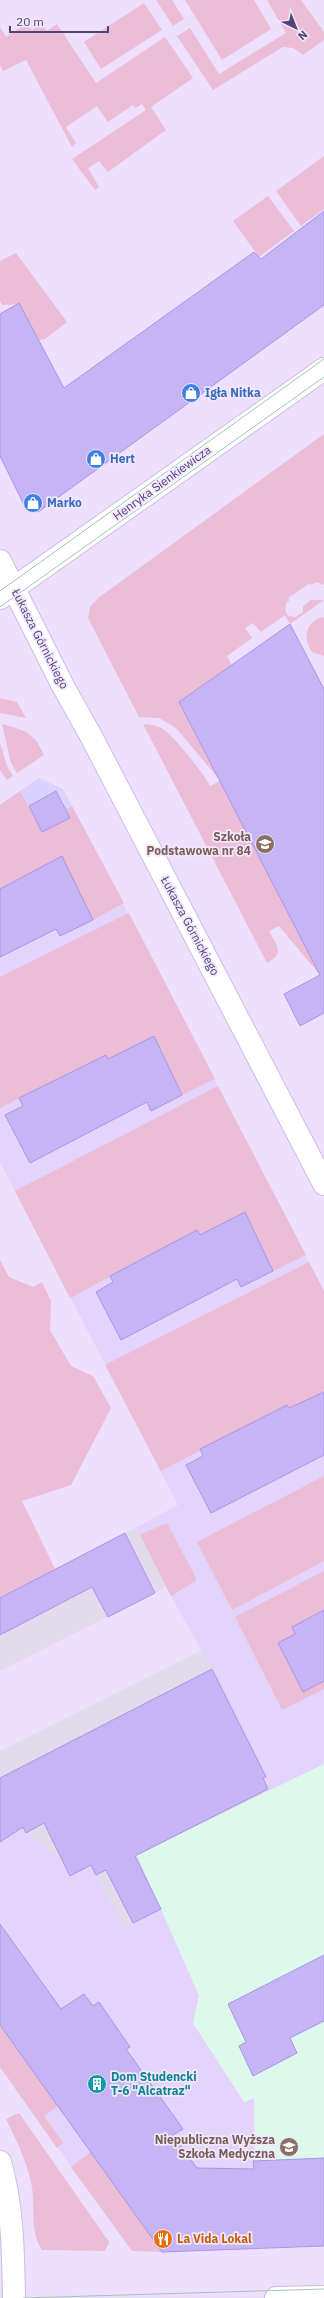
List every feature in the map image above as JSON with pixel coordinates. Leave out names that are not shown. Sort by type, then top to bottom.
[{"type":"street","name":"Henryka Sienkiewicza","points":[[7,593],[324,369]]},
{"type":"street","name":"Łukasza Górnickiego","points":[[0,561],[7,593],[63,686],[92,738],[324,1184]]},
{"type":"street","points":[[0,2162],[8,2189],[12,2217],[14,2298]]},
{"type":"street","points":[[276,2298],[324,2297]]},
{"type":"shaded area","points":[[156,0],[172,0],[184,19],[173,26]]},
{"type":"shaded area","points":[[185,0],[254,0],[271,29],[222,60]]},
{"type":"shaded area","points":[[267,0],[301,0],[324,32],[324,40],[303,55],[293,48],[283,47],[213,90],[177,36],[190,28],[219,74],[286,33]]},
{"type":"shaded area","points":[[144,3],[162,30],[101,69],[84,42]]},
{"type":"shaded area","points":[[26,24],[32,30],[41,24],[47,31],[57,24],[96,83],[165,37],[193,78],[151,107],[166,130],[108,172],[99,161],[88,168],[99,187],[95,190],[72,159],[146,110],[142,104],[135,108],[133,105],[108,122],[97,106],[66,127],[76,143],[72,147],[26,60],[3,71],[0,65],[0,27],[6,37]]},
{"type":"shaded area","points":[[324,156],[324,209],[301,226],[276,191]]},
{"type":"shaded area","points":[[268,196],[294,231],[259,257],[233,221]]},
{"type":"shaded area","points":[[16,253],[67,322],[45,339],[38,340],[19,304],[2,305],[0,301],[0,261]]},
{"type":"shaded area","points":[[324,434],[324,585],[317,582],[311,585],[310,583],[288,598],[290,600],[287,602],[285,610],[288,616],[296,617],[303,612],[303,606],[311,600],[324,600],[290,624],[285,615],[261,632],[253,623],[245,628],[252,638],[227,656],[261,724],[214,678],[179,702],[218,778],[176,728],[159,718],[139,717],[88,618],[90,607],[98,598]]},
{"type":"shaded area","points":[[324,617],[324,656],[312,652],[307,641],[307,636],[308,630],[313,622]]},
{"type":"shaded area","points":[[0,698],[17,702],[26,718],[0,713]]},
{"type":"shaded area","points":[[2,724],[28,733],[36,741],[44,755],[17,773],[11,763]]},
{"type":"shaded area","points":[[143,724],[162,728],[169,734],[189,756],[210,786],[220,781],[320,975],[279,926],[269,931],[277,945],[278,952],[273,959],[267,963]]},
{"type":"shaded area","points":[[0,743],[7,766],[13,776],[7,780],[0,770]]},
{"type":"shaded area","points":[[39,778],[63,789],[72,806],[66,810],[70,818],[42,832],[20,791]]},
{"type":"shaded area","points":[[20,791],[29,806],[70,818],[72,806],[324,1291],[324,1764],[269,1791],[212,1669],[171,1596],[137,1527],[178,1505],[0,1162],[0,805]]},
{"type":"shaded area","points":[[20,791],[42,832],[70,818],[66,809],[72,806],[124,903],[93,920],[64,861],[20,886],[16,880],[0,889],[0,805]]},
{"type":"shaded area","points":[[129,913],[215,1079],[182,1095],[154,1036],[109,1061],[105,1055],[0,1108],[0,977]]},
{"type":"shaded area","points":[[218,1086],[306,1255],[273,1271],[245,1212],[201,1236],[197,1230],[70,1298],[15,1191]]},
{"type":"shaded area","points":[[0,1260],[9,1277],[33,1287],[42,1282],[51,1301],[50,1330],[71,1366],[93,1376],[111,1408],[71,1485],[22,1501],[55,1569],[0,1598]]},
{"type":"shaded area","points":[[309,1262],[324,1291],[324,1392],[290,1410],[287,1405],[161,1471],[105,1365]]},
{"type":"shaded area","points":[[324,1476],[324,1561],[232,1610],[197,1542]]},
{"type":"shaded area","points":[[167,1523],[197,1580],[171,1596],[140,1535]]},
{"type":"shaded area","points":[[137,1527],[167,1587],[0,1671],[0,1598]]},
{"type":"shaded area","points":[[324,1571],[324,1610],[292,1627],[295,1634],[278,1644],[303,1692],[324,1681],[324,1689],[282,1710],[235,1617]]},
{"type":"shaded area","points":[[202,1650],[240,1724],[269,1791],[137,1855],[161,1909],[124,1928],[83,1848],[62,1858],[26,1833],[0,1783],[0,1751]]},
{"type":"shaded area","points":[[324,1764],[324,2246],[256,2249],[254,2098],[244,2102],[193,2023],[199,1995],[137,1855]]},
{"type":"shaded area","points":[[0,1783],[26,1833],[62,1858],[70,1876],[91,1865],[133,1923],[161,1909],[199,1996],[193,2023],[244,2102],[254,2098],[256,2249],[132,2251],[0,2067]]},
{"type":"shaded area","points":[[0,2025],[58,2106],[44,2116],[63,2143],[57,2148],[0,2067]]},
{"type":"shaded area","points":[[19,2113],[109,2242],[105,2251],[42,2250],[38,2243],[34,2226],[32,2190],[29,2174],[6,2119]]},
{"type":"shaded area","points":[[91,2152],[162,2252],[132,2251],[71,2167]]},
{"type":"building","points":[[324,211],[324,305],[38,512],[26,509],[0,456],[0,314],[19,303],[64,388],[254,252],[261,259]]},
{"type":"building","points":[[290,624],[324,689],[324,1013],[300,1026],[284,994],[320,975],[179,702]]},
{"type":"building","points":[[56,791],[70,818],[42,832],[29,806]]},
{"type":"building","points":[[62,856],[93,920],[60,936],[56,929],[0,957],[0,889]]},
{"type":"building","points":[[154,1036],[182,1095],[151,1111],[147,1102],[30,1163],[5,1115],[23,1106],[19,1098],[106,1055],[108,1059]]},
{"type":"building","points":[[245,1212],[273,1271],[241,1287],[237,1279],[121,1340],[96,1292],[113,1282],[110,1276],[197,1230],[200,1235]]},
{"type":"building","points":[[324,1392],[324,1455],[211,1513],[186,1465],[203,1456],[200,1449],[287,1405],[289,1408]]},
{"type":"building","points":[[125,1533],[155,1593],[108,1617],[92,1587],[0,1635],[0,1598]]},
{"type":"building","points":[[324,1610],[324,1681],[303,1692],[278,1643],[295,1634],[292,1627]]},
{"type":"building","points":[[212,1669],[266,1777],[263,1778],[268,1789],[135,1856],[161,1909],[133,1923],[106,1870],[96,1875],[91,1865],[70,1876],[44,1823],[26,1833],[23,1827],[0,1842],[0,1778]]},
{"type":"building","points":[[0,1924],[61,2009],[84,1994],[93,2006],[99,2002],[130,2047],[126,2049],[183,2129],[173,2135],[197,2168],[254,2169],[253,2161],[324,2158],[324,2246],[162,2252],[0,2025]]},
{"type":"building","points":[[324,1955],[324,2021],[290,2038],[297,2053],[253,2076],[239,2046],[246,2042],[228,2004]]},
{"type":"tram line","points":[[0,591],[324,359]]},
{"type":"tram line","points":[[0,607],[324,377]]},
{"type":"tram line","points":[[24,2298],[324,2289]]},
{"type":"place","name":"Igła Nitka","points":[[191,393]]},
{"type":"place","name":"Hert","points":[[96,459]]},
{"type":"place","name":"Marko","points":[[33,503]]},
{"type":"place","name":"Szkoła Podstawowa nr 84","points":[[265,844]]},
{"type":"place","name":"Dom Studencki T-6 \"Alcatraz\"","points":[[97,2084]]},
{"type":"place","name":"Niepubliczna Wyższa Szkoła Medyczna","points":[[289,2147]]},
{"type":"place","name":"La Vida Lokal","points":[[163,2239]]}]
